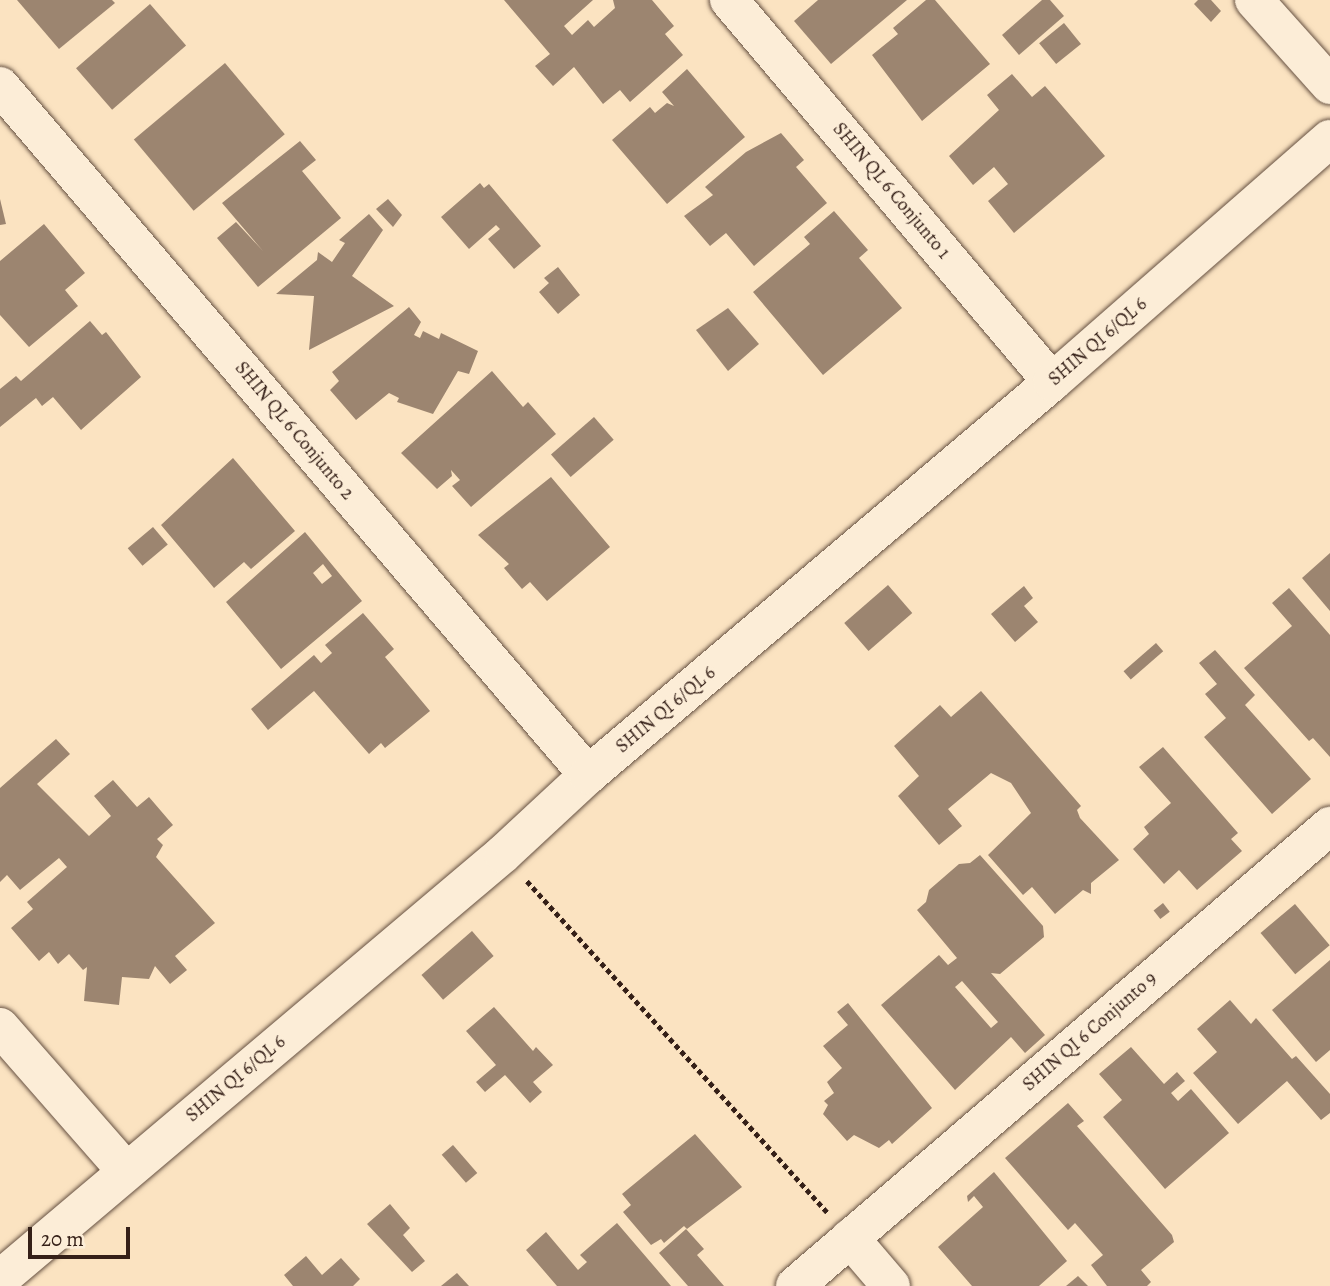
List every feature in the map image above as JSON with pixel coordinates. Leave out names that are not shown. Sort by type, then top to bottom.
[{"type":"street","name":"SHIN QL 6 Conjunto 1","points":[[729,0],[1052,382]]},
{"type":"street","points":[[1254,0],[1330,85]]},
{"type":"street","name":"SHIN QL 6 Conjunto 2","points":[[0,86],[588,775]]},
{"type":"street","name":"SHIN QI 6/QL 6","points":[[0,1279],[503,854],[588,775],[1052,382],[1330,139]]},
{"type":"street","name":"SHIN QI 6 Conjunto 9","points":[[795,1286],[1330,826]]},
{"type":"street","points":[[0,1027],[125,1171]]},
{"type":"street","points":[[850,1238],[891,1286]]},
{"type":"path","points":[[503,854],[850,1238]]},
{"type":"building","points":[[17,0],[112,0],[115,3],[59,49]]},
{"type":"building","points":[[504,0],[593,0],[564,26],[572,35],[588,20],[594,27],[615,8],[613,0],[652,0],[674,26],[665,34],[683,55],[630,102],[620,90],[603,104],[574,67],[553,86],[535,66],[550,54]]},
{"type":"building","points":[[818,0],[907,0],[831,64],[794,21]]},
{"type":"building","points":[[926,0],[935,0],[990,64],[922,121],[872,55],[898,34],[893,28]]},
{"type":"building","points":[[1042,0],[1050,0],[1064,16],[1019,55],[1002,35]]},
{"type":"building","points":[[1198,0],[1211,0],[1221,11],[1211,22],[1194,4]]},
{"type":"building","points":[[150,4],[186,46],[112,110],[76,68]]},
{"type":"building","points":[[1064,23],[1081,44],[1056,64],[1039,43]]},
{"type":"building","points":[[225,63],[285,134],[194,211],[134,139]]},
{"type":"building","points":[[687,69],[745,137],[667,204],[612,140],[650,107],[655,113],[667,103],[674,106],[662,92]]},
{"type":"building","points":[[1012,74],[1032,97],[1045,86],[1105,156],[1014,233],[988,201],[1008,184],[994,167],[973,185],[949,156],[999,110],[987,95]]},
{"type":"building","points":[[781,133],[804,160],[796,167],[827,203],[754,266],[726,233],[710,246],[684,216],[713,195],[705,187],[746,152]]},
{"type":"building","points":[[300,141],[316,160],[302,171],[341,218],[258,287],[217,238],[236,222],[263,251],[222,203]]},
{"type":"building","points":[[480,183],[484,188],[489,184],[541,246],[514,269],[488,239],[500,229],[496,225],[469,249],[441,217]]},
{"type":"building","points":[[0,199],[6,224],[0,225]]},
{"type":"building","points":[[388,199],[402,215],[393,227],[376,209]]},
{"type":"building","points":[[834,211],[868,250],[859,258],[902,308],[823,375],[753,292],[810,244],[804,237]]},
{"type":"building","points":[[369,214],[383,230],[352,276],[394,306],[309,350],[314,296],[276,294],[317,260],[318,252],[332,262],[345,243],[339,240]]},
{"type":"building","points":[[44,224],[85,273],[65,290],[78,306],[29,347],[0,315],[0,261]]},
{"type":"building","points":[[558,267],[580,295],[558,314],[539,292],[549,283],[544,278]]},
{"type":"building","points":[[409,307],[421,322],[414,335],[420,338],[423,331],[439,339],[441,333],[478,351],[469,374],[458,371],[433,414],[397,402],[399,398],[389,393],[356,420],[330,390],[339,381],[332,372]]},
{"type":"building","points":[[728,308],[759,344],[728,371],[696,330]]},
{"type":"building","points":[[90,321],[102,335],[106,332],[141,377],[81,430],[53,397],[42,406],[36,398],[0,427],[0,389],[16,376],[21,381]]},
{"type":"building","points":[[492,371],[523,407],[528,402],[556,434],[471,507],[452,486],[460,480],[451,470],[452,476],[437,489],[401,453]]},
{"type":"building","points":[[594,417],[614,440],[571,477],[551,454]]},
{"type":"building","points":[[233,458],[295,531],[251,569],[244,562],[214,588],[161,525]]},
{"type":"building","points":[[551,477],[610,547],[547,601],[530,582],[522,589],[504,568],[509,564],[478,535]]},
{"type":"building","points":[[153,527],[168,545],[143,566],[128,548]]},
{"type":"building","points":[[305,532],[362,601],[281,669],[226,602]],"holes":[[[323,564],[332,576],[322,584],[313,573]]]},
{"type":"building","points":[[1330,553],[1330,611],[1302,578]]},
{"type":"building","points":[[888,585],[912,613],[869,651],[844,623]]},
{"type":"building","points":[[1024,586],[1033,598],[1024,606],[1038,622],[1015,642],[991,614]]},
{"type":"building","points":[[1289,588],[1330,635],[1330,757],[1313,738],[1309,741],[1244,668],[1292,626],[1272,603]]},
{"type":"building","points":[[363,613],[394,649],[385,657],[430,711],[385,748],[381,743],[369,754],[314,691],[268,730],[251,709],[314,655],[321,663],[332,653],[325,645]]},
{"type":"building","points":[[1156,643],[1163,651],[1131,680],[1124,671]]},
{"type":"building","points":[[1215,650],[1255,695],[1245,705],[1311,779],[1272,814],[1204,737],[1226,718],[1205,694],[1217,684],[1199,663]]},
{"type":"building","points":[[981,691],[1081,806],[1077,810],[1080,818],[1119,860],[1091,883],[1091,894],[1083,890],[1055,914],[1032,887],[1023,895],[988,855],[1031,813],[1011,783],[991,773],[948,809],[962,826],[939,845],[898,796],[919,776],[894,746],[940,705],[951,717]]},
{"type":"building","points":[[56,739],[70,754],[37,784],[89,836],[111,816],[94,796],[113,780],[137,807],[149,797],[173,825],[157,839],[163,845],[156,857],[215,923],[175,956],[187,970],[170,984],[155,966],[149,979],[122,977],[119,1005],[84,1001],[87,967],[83,970],[69,954],[58,964],[49,952],[39,961],[11,928],[33,909],[27,902],[67,867],[59,858],[20,890],[7,875],[0,882],[0,788]]},
{"type":"building","points":[[1163,747],[1238,833],[1231,839],[1242,851],[1197,890],[1179,870],[1164,884],[1133,849],[1149,834],[1144,827],[1171,803],[1139,767]]},
{"type":"building","points":[[980,855],[1043,926],[1044,937],[1000,974],[991,973],[1045,1035],[1025,1053],[1011,1037],[955,1090],[881,1005],[939,955],[948,965],[957,958],[917,910],[926,902],[929,890],[959,864],[970,863]],"holes":[[[962,981],[998,1022],[991,1028],[955,987]]]},
{"type":"building","points":[[1163,903],[1170,912],[1160,919],[1154,910]]},
{"type":"building","points":[[1295,904],[1330,945],[1295,974],[1261,933]]},
{"type":"building","points":[[472,931],[494,956],[443,1000],[421,975]]},
{"type":"building","points":[[1330,960],[1330,1050],[1316,1062],[1272,1010]]},
{"type":"building","points":[[1230,1000],[1251,1024],[1256,1018],[1292,1059],[1296,1056],[1330,1094],[1330,1113],[1321,1120],[1287,1081],[1238,1124],[1193,1073],[1217,1052],[1197,1029]]},
{"type":"building","points":[[848,1003],[932,1108],[892,1144],[889,1140],[879,1148],[854,1135],[847,1141],[823,1114],[828,1105],[824,1101],[834,1093],[827,1082],[842,1068],[823,1046],[848,1025],[837,1012]]},
{"type":"building","points":[[494,1007],[533,1051],[536,1047],[553,1065],[533,1082],[542,1092],[530,1103],[505,1075],[485,1092],[476,1082],[496,1065],[466,1031]]},
{"type":"building","points":[[1131,1047],[1164,1084],[1177,1072],[1185,1081],[1171,1093],[1178,1101],[1191,1089],[1229,1133],[1165,1189],[1103,1117],[1122,1100],[1099,1074]]},
{"type":"building","points":[[1068,1103],[1084,1121],[1077,1126],[1172,1235],[1174,1242],[1141,1270],[1151,1282],[1147,1286],[1107,1286],[1091,1265],[1103,1255],[1075,1223],[1068,1230],[1005,1158]]},
{"type":"building","points":[[695,1134],[742,1187],[687,1229],[684,1226],[664,1243],[661,1239],[651,1245],[623,1212],[631,1205],[622,1194]]},
{"type":"building","points":[[453,1145],[477,1173],[466,1183],[442,1155]]},
{"type":"building","points":[[994,1172],[1067,1261],[1039,1286],[972,1286],[938,1247],[983,1207],[974,1196],[968,1202],[967,1196]]},
{"type":"building","points":[[390,1204],[410,1228],[403,1235],[425,1261],[412,1272],[367,1224]]},
{"type":"building","points":[[617,1223],[671,1286],[557,1286],[526,1250],[546,1232],[578,1270],[587,1262],[580,1255]]},
{"type":"building","points":[[686,1229],[704,1249],[697,1255],[724,1286],[688,1286],[659,1253]]},
{"type":"building","points":[[306,1256],[322,1275],[341,1258],[360,1279],[353,1286],[293,1286],[284,1275]]},
{"type":"building","points":[[457,1273],[469,1286],[441,1286]]},
{"type":"building","points":[[1078,1276],[1088,1286],[1066,1286]]}]
